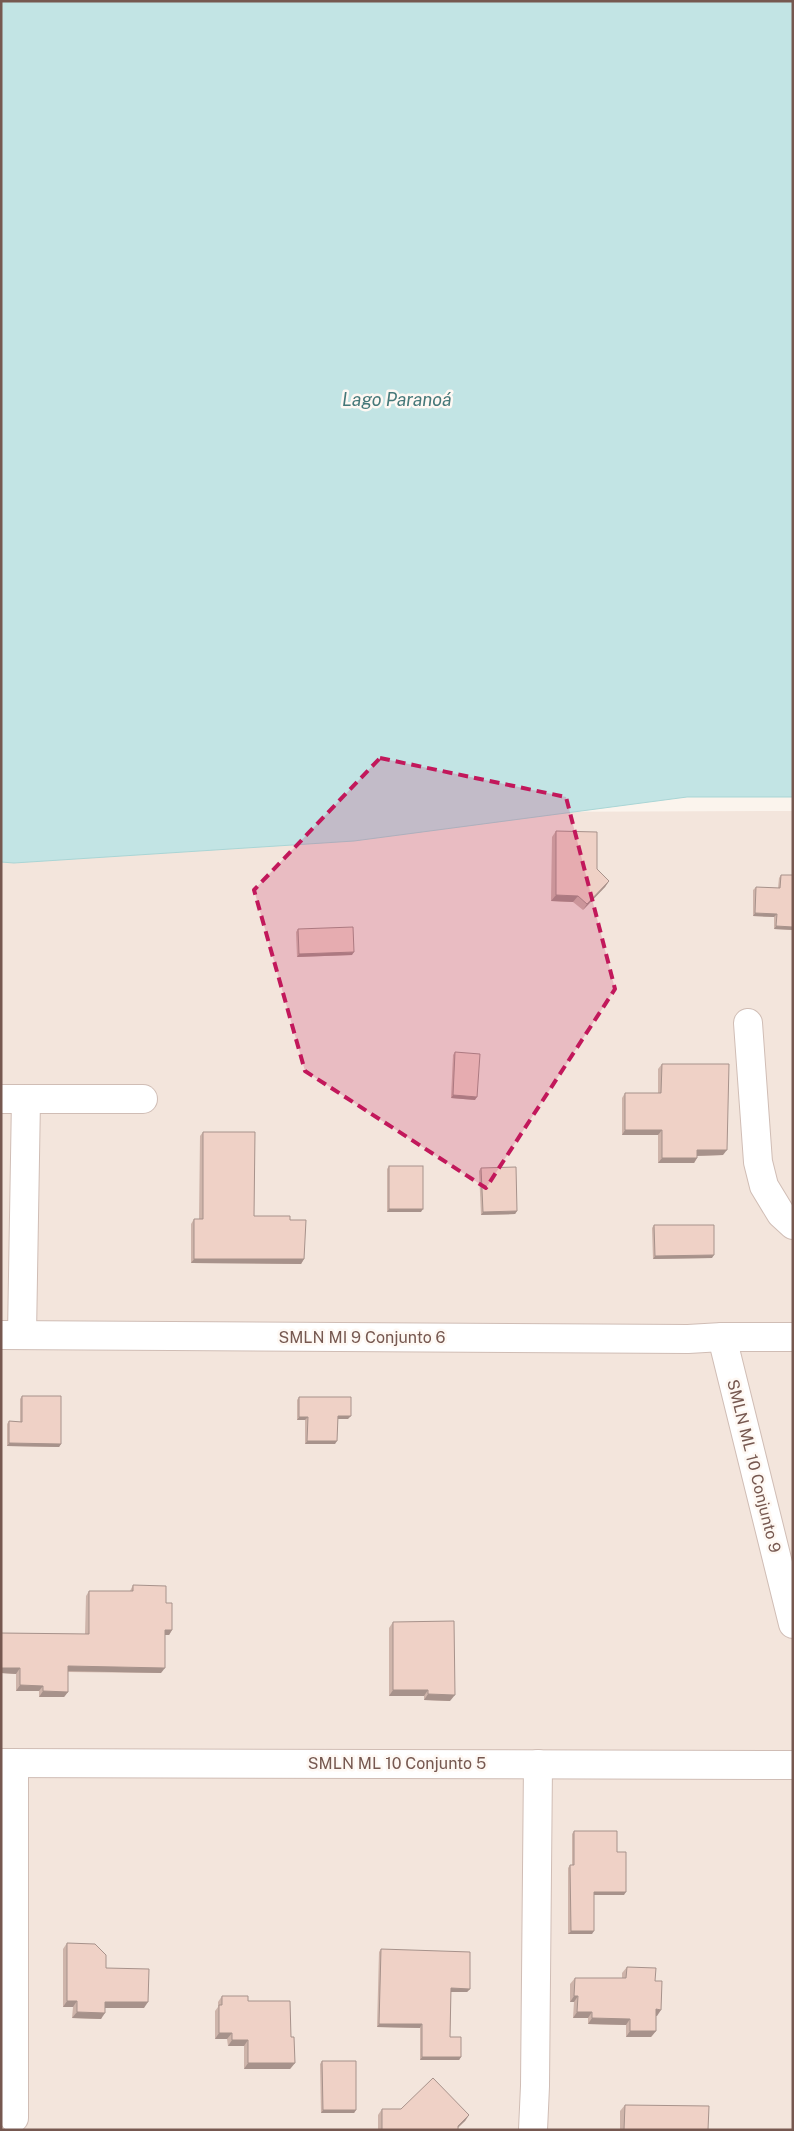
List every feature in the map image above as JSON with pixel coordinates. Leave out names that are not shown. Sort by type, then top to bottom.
[{"type":"street","points":[[748,1023],[758,1162],[764,1186],[781,1214],[793,1226]]},
{"type":"street","points":[[12,1335],[14,1099],[143,1099]]},
{"type":"street","name":"SMLN MI 9 Conjunto 6","points":[[12,1335],[688,1339],[793,1337]]},
{"type":"street","name":"SMLN ML 10 Conjunto 9","points":[[722,1337],[793,1624]]},
{"type":"street","points":[[8,1763],[14,2118]]},
{"type":"street","name":"SMLN ML 10 Conjunto 5","points":[[8,1763],[793,1764]]},
{"type":"street","points":[[533,2130],[538,1764]]},
{"type":"highlighted area","points":[[380,758],[566,797],[615,989],[486,1188],[305,1071],[254,890]]},
{"type":"shaded area","points":[[793,811],[793,2130],[1,2130],[1,814]]},
{"type":"water","name":"Lago Paranoá","points":[[1,1],[793,1],[793,797],[687,797],[354,841],[14,863],[1,862]]},
{"type":"building","points":[[556,831],[597,832],[597,869],[609,881],[587,904],[578,896],[556,895]]},
{"type":"building","points":[[781,875],[793,875],[793,927],[776,926],[777,914],[755,913],[756,887],[780,888]]},
{"type":"building","points":[[353,927],[354,952],[299,954],[298,929]]},
{"type":"building","points":[[455,1052],[480,1054],[477,1097],[453,1095]]},
{"type":"building","points":[[662,1064],[729,1064],[727,1150],[697,1150],[697,1158],[662,1158],[662,1130],[625,1130],[625,1093],[661,1093]]},
{"type":"building","points":[[203,1132],[255,1132],[254,1216],[290,1216],[290,1220],[306,1220],[304,1259],[194,1259],[194,1219],[203,1219]]},
{"type":"building","points":[[389,1166],[423,1166],[423,1209],[389,1209]]},
{"type":"building","points":[[516,1167],[517,1211],[483,1212],[481,1168]]},
{"type":"building","points":[[654,1225],[714,1225],[714,1255],[655,1256]]},
{"type":"building","points":[[22,1396],[61,1396],[61,1444],[9,1443],[9,1421],[22,1422]]},
{"type":"building","points":[[299,1397],[351,1397],[351,1416],[338,1416],[337,1441],[307,1441],[308,1417],[299,1417]]},
{"type":"building","points":[[133,1585],[166,1586],[166,1603],[172,1603],[172,1630],[165,1630],[165,1668],[68,1666],[68,1692],[43,1691],[43,1686],[20,1685],[20,1668],[1,1668],[1,1633],[89,1634],[89,1591],[133,1591]]},
{"type":"building","points":[[454,1621],[455,1695],[428,1694],[428,1690],[393,1690],[393,1622]]},
{"type":"building","points":[[574,1831],[617,1831],[617,1852],[626,1852],[626,1892],[594,1892],[594,1931],[571,1931],[570,1865],[574,1865]]},
{"type":"building","points":[[67,1943],[95,1944],[106,1955],[106,1968],[149,1969],[148,2002],[105,2002],[105,2013],[77,2012],[77,2001],[67,2001]]},
{"type":"building","points":[[381,1949],[470,1952],[470,1989],[451,1988],[450,2037],[461,2037],[461,2057],[422,2057],[422,2024],[379,2024]]},
{"type":"building","points":[[627,1967],[656,1968],[655,1981],[662,1981],[661,2010],[656,2009],[656,2031],[630,2031],[630,2019],[592,2018],[592,2012],[577,2012],[578,1996],[574,1996],[575,1978],[626,1978]]},
{"type":"building","points":[[222,1996],[248,1996],[248,2001],[290,2001],[291,2037],[294,2037],[295,2063],[248,2063],[248,2040],[232,2040],[232,2033],[219,2033],[219,2005],[222,2005]]},
{"type":"building","points":[[322,2061],[356,2061],[356,2110],[323,2110]]},
{"type":"building","points":[[433,2078],[469,2115],[458,2126],[458,2130],[382,2130],[382,2109],[401,2109]]},
{"type":"building","points":[[625,2105],[709,2106],[708,2130],[624,2130]]}]
